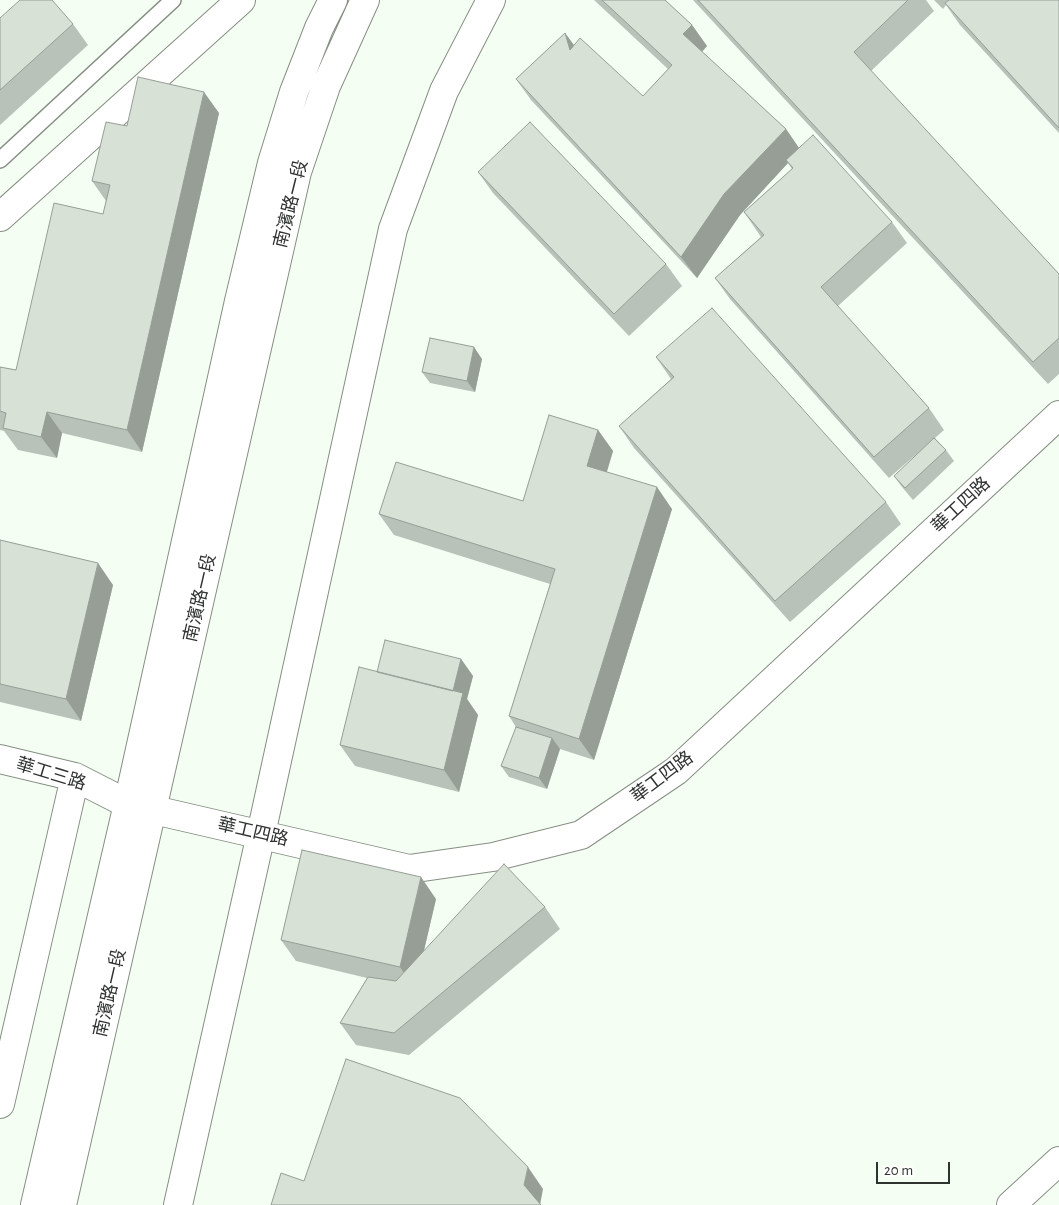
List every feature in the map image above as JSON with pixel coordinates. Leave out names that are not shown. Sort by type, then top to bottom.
[{"type":"street","points":[[0,217],[241,0]]},
{"type":"street","name":"南濱路一段","points":[[62,1205],[239,301],[272,163],[294,92],[319,28],[333,0]]},
{"type":"street","name":"南濱路一段","points":[[35,1205],[140,806],[296,172],[326,86],[365,0]]},
{"type":"street","points":[[178,1205],[261,834],[392,229],[444,91],[491,0]]},
{"type":"street","name":"華工四路","points":[[140,806],[410,869],[493,857],[581,835],[676,770],[1059,415]]},
{"type":"street","name":"華工三路","points":[[0,759],[76,777],[140,806]]},
{"type":"street","points":[[0,1104],[76,777]]},
{"type":"street","points":[[1011,1205],[1059,1161]]},
{"type":"lane","points":[[0,160],[174,0]]},
{"type":"building","points":[[20,0],[52,0],[73,24],[0,90],[0,18]]},
{"type":"building","points":[[602,0],[665,0],[692,25],[683,34],[786,129],[724,194],[681,257],[516,79],[565,33],[570,50],[580,38],[643,96],[672,65]]},
{"type":"building","points":[[698,0],[908,0],[854,52],[1059,274],[1059,338],[1033,362]]},
{"type":"building","points":[[949,0],[1059,0],[1059,128],[945,3]]},
{"type":"building","points":[[138,77],[204,92],[127,430],[47,412],[41,437],[3,428],[6,413],[0,411],[0,367],[16,370],[54,203],[103,214],[110,185],[92,181],[106,122],[127,126]]},
{"type":"building","points":[[530,122],[666,264],[614,314],[478,172]]},
{"type":"building","points":[[813,135],[892,222],[821,287],[929,408],[874,457],[715,278],[764,235],[744,212],[793,168],[786,160]]},
{"type":"building","points":[[712,308],[886,502],[775,601],[619,426],[674,377],[656,357]]},
{"type":"building","points":[[430,338],[474,347],[467,381],[422,372]]},
{"type":"building","points":[[549,415],[598,430],[587,466],[657,487],[579,739],[509,716],[555,569],[379,514],[396,462],[523,501]]},
{"type":"building","points":[[934,438],[946,450],[905,488],[894,476]]},
{"type":"building","points":[[0,540],[98,563],[66,699],[0,684]]},
{"type":"building","points":[[385,640],[461,659],[453,691],[377,672]]},
{"type":"building","points":[[359,667],[463,693],[444,770],[340,745]]},
{"type":"building","points":[[516,727],[552,738],[539,778],[501,766]]},
{"type":"building","points":[[302,850],[421,877],[400,967],[281,940]]},
{"type":"building","points":[[504,864],[545,907],[394,1033],[340,1023],[368,977],[396,981]]},
{"type":"building","points":[[346,1059],[460,1098],[528,1167],[524,1185],[541,1205],[271,1205],[281,1173],[304,1181]]}]
